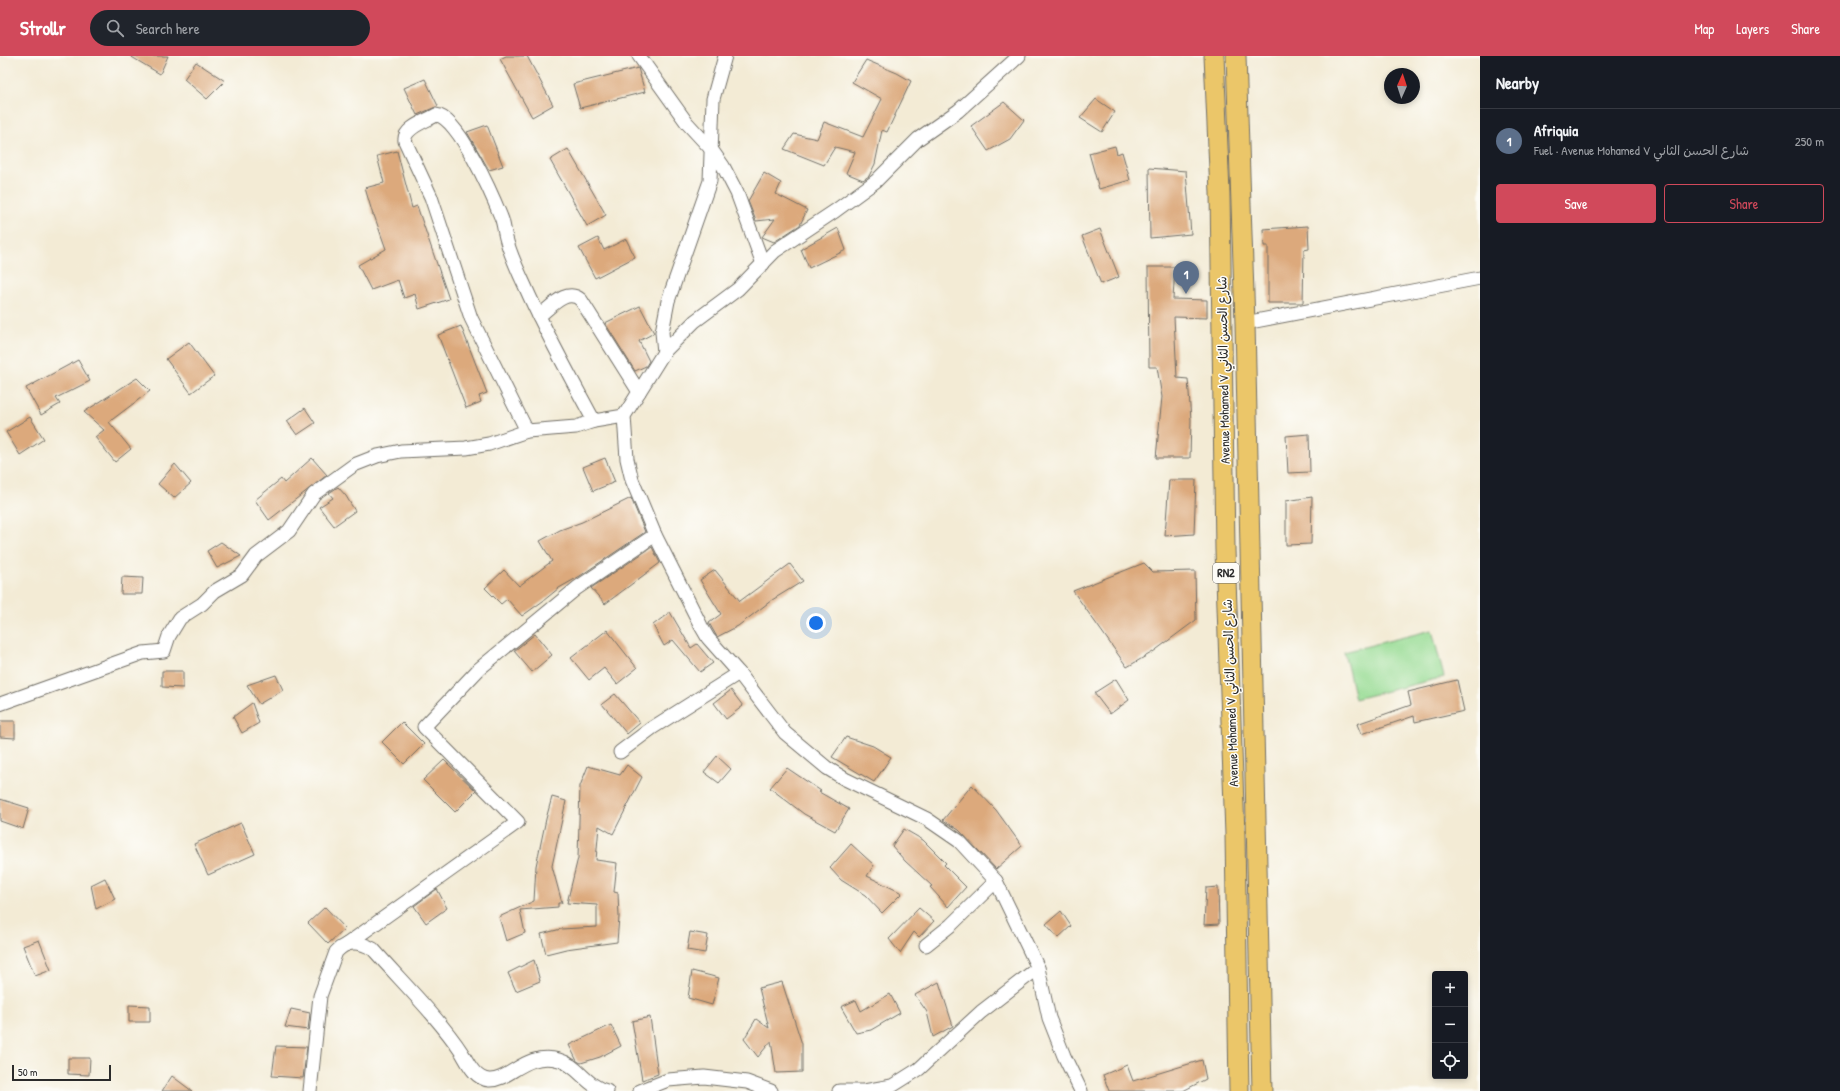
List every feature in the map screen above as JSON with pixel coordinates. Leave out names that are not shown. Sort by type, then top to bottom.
[{"type":"highway","name":"Avenue Mohamed V شارع الحسن الثاني","points":[[1214,56],[1220,216],[1225,550],[1235,835],[1239,1091]]},
{"type":"highway","name":"Avenue Mohamed V شارع الحسن الثاني","points":[[1236,56],[1245,323],[1262,1091]]},
{"type":"street","points":[[639,56],[687,123],[711,149],[737,193],[763,264]]},
{"type":"street","points":[[664,352],[662,332],[668,301],[710,181],[713,99],[725,56]]},
{"type":"street","points":[[1019,56],[958,111],[918,139],[876,181],[835,212],[775,251],[738,289],[695,321],[664,352],[624,416],[627,459],[632,480],[655,535],[708,638],[739,673],[785,733],[827,768],[856,785],[927,819],[959,841],[996,881],[1038,968],[1049,1018],[1064,1056],[1081,1091]]},
{"type":"street","points":[[527,431],[471,318],[431,197],[405,141],[404,137],[407,132],[436,115],[444,118],[455,129],[475,161],[502,220],[506,239],[522,279],[539,316],[594,421]]},
{"type":"street","points":[[1245,323],[1480,278]]},
{"type":"street","points":[[539,316],[563,297],[570,294],[576,296],[581,300],[639,392]]},
{"type":"street","points":[[0,704],[144,653],[164,651],[169,636],[180,618],[202,604],[216,591],[242,575],[256,556],[289,531],[314,494],[354,465],[377,456],[401,452],[466,448],[489,444],[527,431],[576,427],[594,421],[624,416]]},
{"type":"street","points":[[310,1091],[320,996],[336,952],[518,822],[424,727],[479,668],[577,588],[655,535]]},
{"type":"street","points":[[620,752],[652,728],[739,673]]},
{"type":"street","points":[[926,945],[951,925],[996,881]]},
{"type":"street","points":[[347,944],[355,942],[363,943],[373,949],[455,1043],[479,1077],[487,1080],[496,1080],[525,1062],[544,1058],[560,1060],[571,1066],[601,1090],[607,1091]]},
{"type":"street","points":[[839,1091],[864,1091],[892,1086],[919,1069],[981,1012],[1038,968]]},
{"type":"street","points":[[640,1091],[668,1080],[704,1077],[747,1082],[771,1091]]},
{"type":"green space","points":[[1432,630],[1444,677],[1355,699],[1344,652]]},
{"type":"building","points":[[130,56],[168,56],[160,74]]},
{"type":"building","points":[[506,56],[527,56],[553,105],[532,117],[500,59]]},
{"type":"building","points":[[866,60],[897,73],[911,81],[887,132],[882,130],[875,164],[869,176],[863,180],[846,173],[855,152],[835,147],[824,165],[784,149],[794,134],[817,139],[824,122],[863,137],[882,99],[852,82]]},
{"type":"building","points":[[196,62],[225,81],[207,99],[184,79]]},
{"type":"building","points":[[638,68],[645,92],[580,108],[573,84]]},
{"type":"building","points":[[425,79],[438,106],[417,115],[404,88]]},
{"type":"building","points":[[1096,99],[1115,112],[1102,132],[1080,118]]},
{"type":"building","points":[[1004,102],[1024,120],[1010,139],[988,151],[971,126]]},
{"type":"building","points":[[487,125],[503,166],[489,170],[467,132]]},
{"type":"building","points":[[1115,146],[1117,154],[1122,152],[1130,180],[1099,189],[1089,153]]},
{"type":"building","points":[[568,149],[606,215],[587,226],[550,160]]},
{"type":"building","points":[[397,151],[412,208],[417,206],[449,299],[419,309],[415,294],[404,298],[398,280],[371,290],[358,265],[386,249],[373,215],[365,188],[384,183],[377,156]]},
{"type":"building","points":[[1149,168],[1186,171],[1191,234],[1150,238]]},
{"type":"building","points":[[764,173],[781,183],[776,194],[807,210],[800,225],[774,242],[762,237],[775,219],[756,221],[748,201]]},
{"type":"building","points":[[1308,226],[1309,249],[1304,250],[1303,303],[1268,303],[1268,246],[1264,246],[1263,229]]},
{"type":"building","points":[[838,228],[846,250],[809,268],[801,249]]},
{"type":"building","points":[[1100,229],[1119,277],[1101,284],[1082,236]]},
{"type":"building","points":[[598,238],[604,250],[626,239],[635,257],[595,278],[579,248]]},
{"type":"building","points":[[1148,267],[1175,267],[1173,299],[1207,300],[1207,318],[1174,317],[1177,378],[1188,379],[1191,420],[1190,458],[1156,458],[1162,397],[1157,367],[1149,367]]},
{"type":"building","points":[[640,306],[654,333],[639,341],[649,361],[646,366],[635,371],[605,323]]},
{"type":"building","points":[[461,326],[487,393],[479,396],[481,402],[466,408],[438,335]]},
{"type":"building","points":[[189,342],[214,376],[191,393],[166,359]]},
{"type":"building","points":[[78,360],[90,381],[56,398],[60,404],[41,415],[26,388]]},
{"type":"building","points":[[137,378],[150,391],[109,422],[131,449],[115,462],[95,437],[104,430],[84,412]]},
{"type":"building","points":[[305,408],[315,423],[297,435],[287,421]]},
{"type":"building","points":[[30,417],[44,439],[20,455],[6,432]]},
{"type":"building","points":[[1309,434],[1310,472],[1288,473],[1286,436]]},
{"type":"building","points":[[312,458],[327,475],[269,520],[255,500],[281,479],[284,483]]},
{"type":"building","points":[[605,458],[615,482],[593,491],[583,467]]},
{"type":"building","points":[[175,464],[191,483],[174,498],[158,484]]},
{"type":"building","points":[[1169,480],[1196,480],[1194,534],[1165,536]]},
{"type":"building","points":[[338,487],[346,496],[355,511],[334,526],[319,507],[333,498],[329,493]]},
{"type":"building","points":[[1312,497],[1311,544],[1286,545],[1286,501]]},
{"type":"building","points":[[631,498],[645,532],[580,576],[559,588],[522,616],[507,599],[501,604],[485,588],[504,570],[519,586],[552,561],[540,541],[560,530],[582,522]]},
{"type":"building","points":[[221,542],[241,556],[217,568],[207,551]]},
{"type":"building","points":[[652,547],[660,563],[605,604],[591,588]]},
{"type":"building","points":[[1144,563],[1153,572],[1195,571],[1196,620],[1153,652],[1127,667],[1073,591]]},
{"type":"building","points":[[790,564],[803,581],[772,600],[738,626],[717,637],[709,623],[721,614],[700,580],[715,570],[740,601]]},
{"type":"building","points":[[122,577],[143,578],[142,594],[121,594]]},
{"type":"building","points":[[670,612],[691,648],[697,644],[713,663],[700,672],[673,640],[664,646],[653,625]]},
{"type":"building","points":[[607,630],[637,668],[617,684],[604,668],[589,680],[571,658]]},
{"type":"building","points":[[535,634],[552,655],[532,672],[514,651]]},
{"type":"building","points":[[162,671],[183,671],[183,688],[162,687]]},
{"type":"building","points":[[276,675],[283,690],[259,704],[247,685]]},
{"type":"building","points":[[1116,679],[1129,700],[1110,714],[1094,693]]},
{"type":"building","points":[[1457,680],[1464,711],[1415,722],[1414,716],[1361,734],[1357,724],[1411,705],[1408,692]]},
{"type":"building","points":[[731,690],[743,706],[726,719],[714,703]]},
{"type":"building","points":[[615,694],[640,723],[627,734],[602,704]]},
{"type":"building","points":[[252,703],[259,723],[242,733],[233,717]]},
{"type":"building","points":[[0,721],[15,721],[15,738],[0,737]]},
{"type":"building","points":[[402,722],[424,744],[404,764],[382,742]]},
{"type":"building","points":[[846,737],[873,746],[891,757],[874,782],[832,757]]},
{"type":"building","points":[[717,756],[731,769],[719,783],[704,772]]},
{"type":"building","points":[[444,760],[476,791],[455,812],[423,780]]},
{"type":"building","points":[[627,765],[642,777],[613,834],[599,826],[596,860],[617,863],[614,892],[618,893],[619,917],[617,942],[566,949],[546,954],[541,934],[561,929],[597,927],[597,905],[567,903],[578,858],[580,786],[588,766],[620,775]]},
{"type":"building","points":[[787,768],[821,791],[819,792],[849,809],[835,831],[804,814],[770,788]]},
{"type":"building","points":[[972,785],[996,810],[1022,846],[996,869],[959,830],[943,820]]},
{"type":"building","points":[[552,797],[566,801],[552,866],[562,903],[558,903],[558,907],[520,910],[525,933],[506,941],[499,917],[534,901],[536,866]]},
{"type":"building","points":[[0,799],[29,808],[23,829],[0,821]]},
{"type":"building","points":[[241,823],[255,854],[208,875],[194,844]]},
{"type":"building","points":[[904,829],[923,840],[946,863],[944,865],[966,887],[948,907],[930,887],[932,886],[905,861],[892,846]]},
{"type":"building","points":[[851,844],[874,865],[867,876],[902,893],[882,913],[865,895],[841,880],[830,868]]},
{"type":"building","points":[[105,878],[115,899],[96,909],[91,885]]},
{"type":"building","points":[[1218,887],[1219,924],[1204,925],[1206,888]]},
{"type":"building","points":[[437,889],[447,908],[426,923],[414,906]]},
{"type":"building","points":[[325,907],[345,928],[328,944],[308,923]]},
{"type":"building","points":[[919,908],[934,921],[919,937],[914,932],[900,953],[889,939]]},
{"type":"building","points":[[1061,911],[1071,926],[1058,938],[1046,924]]},
{"type":"building","points":[[690,932],[708,935],[705,953],[687,950]]},
{"type":"building","points":[[39,940],[51,970],[35,976],[23,946]]},
{"type":"building","points":[[534,960],[540,981],[516,991],[508,973]]},
{"type":"building","points":[[692,971],[719,978],[712,1005],[688,998]]},
{"type":"building","points":[[782,982],[802,1044],[802,1072],[776,1073],[771,1041],[758,1057],[744,1039],[756,1019],[769,1028],[759,988]]},
{"type":"building","points":[[939,982],[953,1026],[933,1037],[927,1012],[915,995]]},
{"type":"building","points":[[890,994],[900,1013],[871,1030],[856,1033],[841,1007],[856,1000],[861,1011]]},
{"type":"building","points":[[129,1005],[150,1006],[150,1022],[129,1022]]},
{"type":"building","points":[[291,1009],[310,1013],[308,1030],[285,1027]]},
{"type":"building","points":[[650,1017],[658,1074],[642,1080],[632,1021]]},
{"type":"building","points":[[611,1025],[621,1046],[600,1057],[581,1063],[577,1061],[569,1045]]},
{"type":"building","points":[[276,1046],[307,1047],[303,1078],[272,1076]]},
{"type":"building","points":[[68,1058],[90,1058],[89,1075],[68,1074]]},
{"type":"building","points":[[1202,1060],[1206,1079],[1183,1091],[1109,1091],[1103,1075],[1127,1065],[1133,1081]]},
{"type":"building","points":[[172,1076],[192,1091],[162,1091]]},
{"type":"place","name":"Afriquia","points":[[1186,294]]}]
